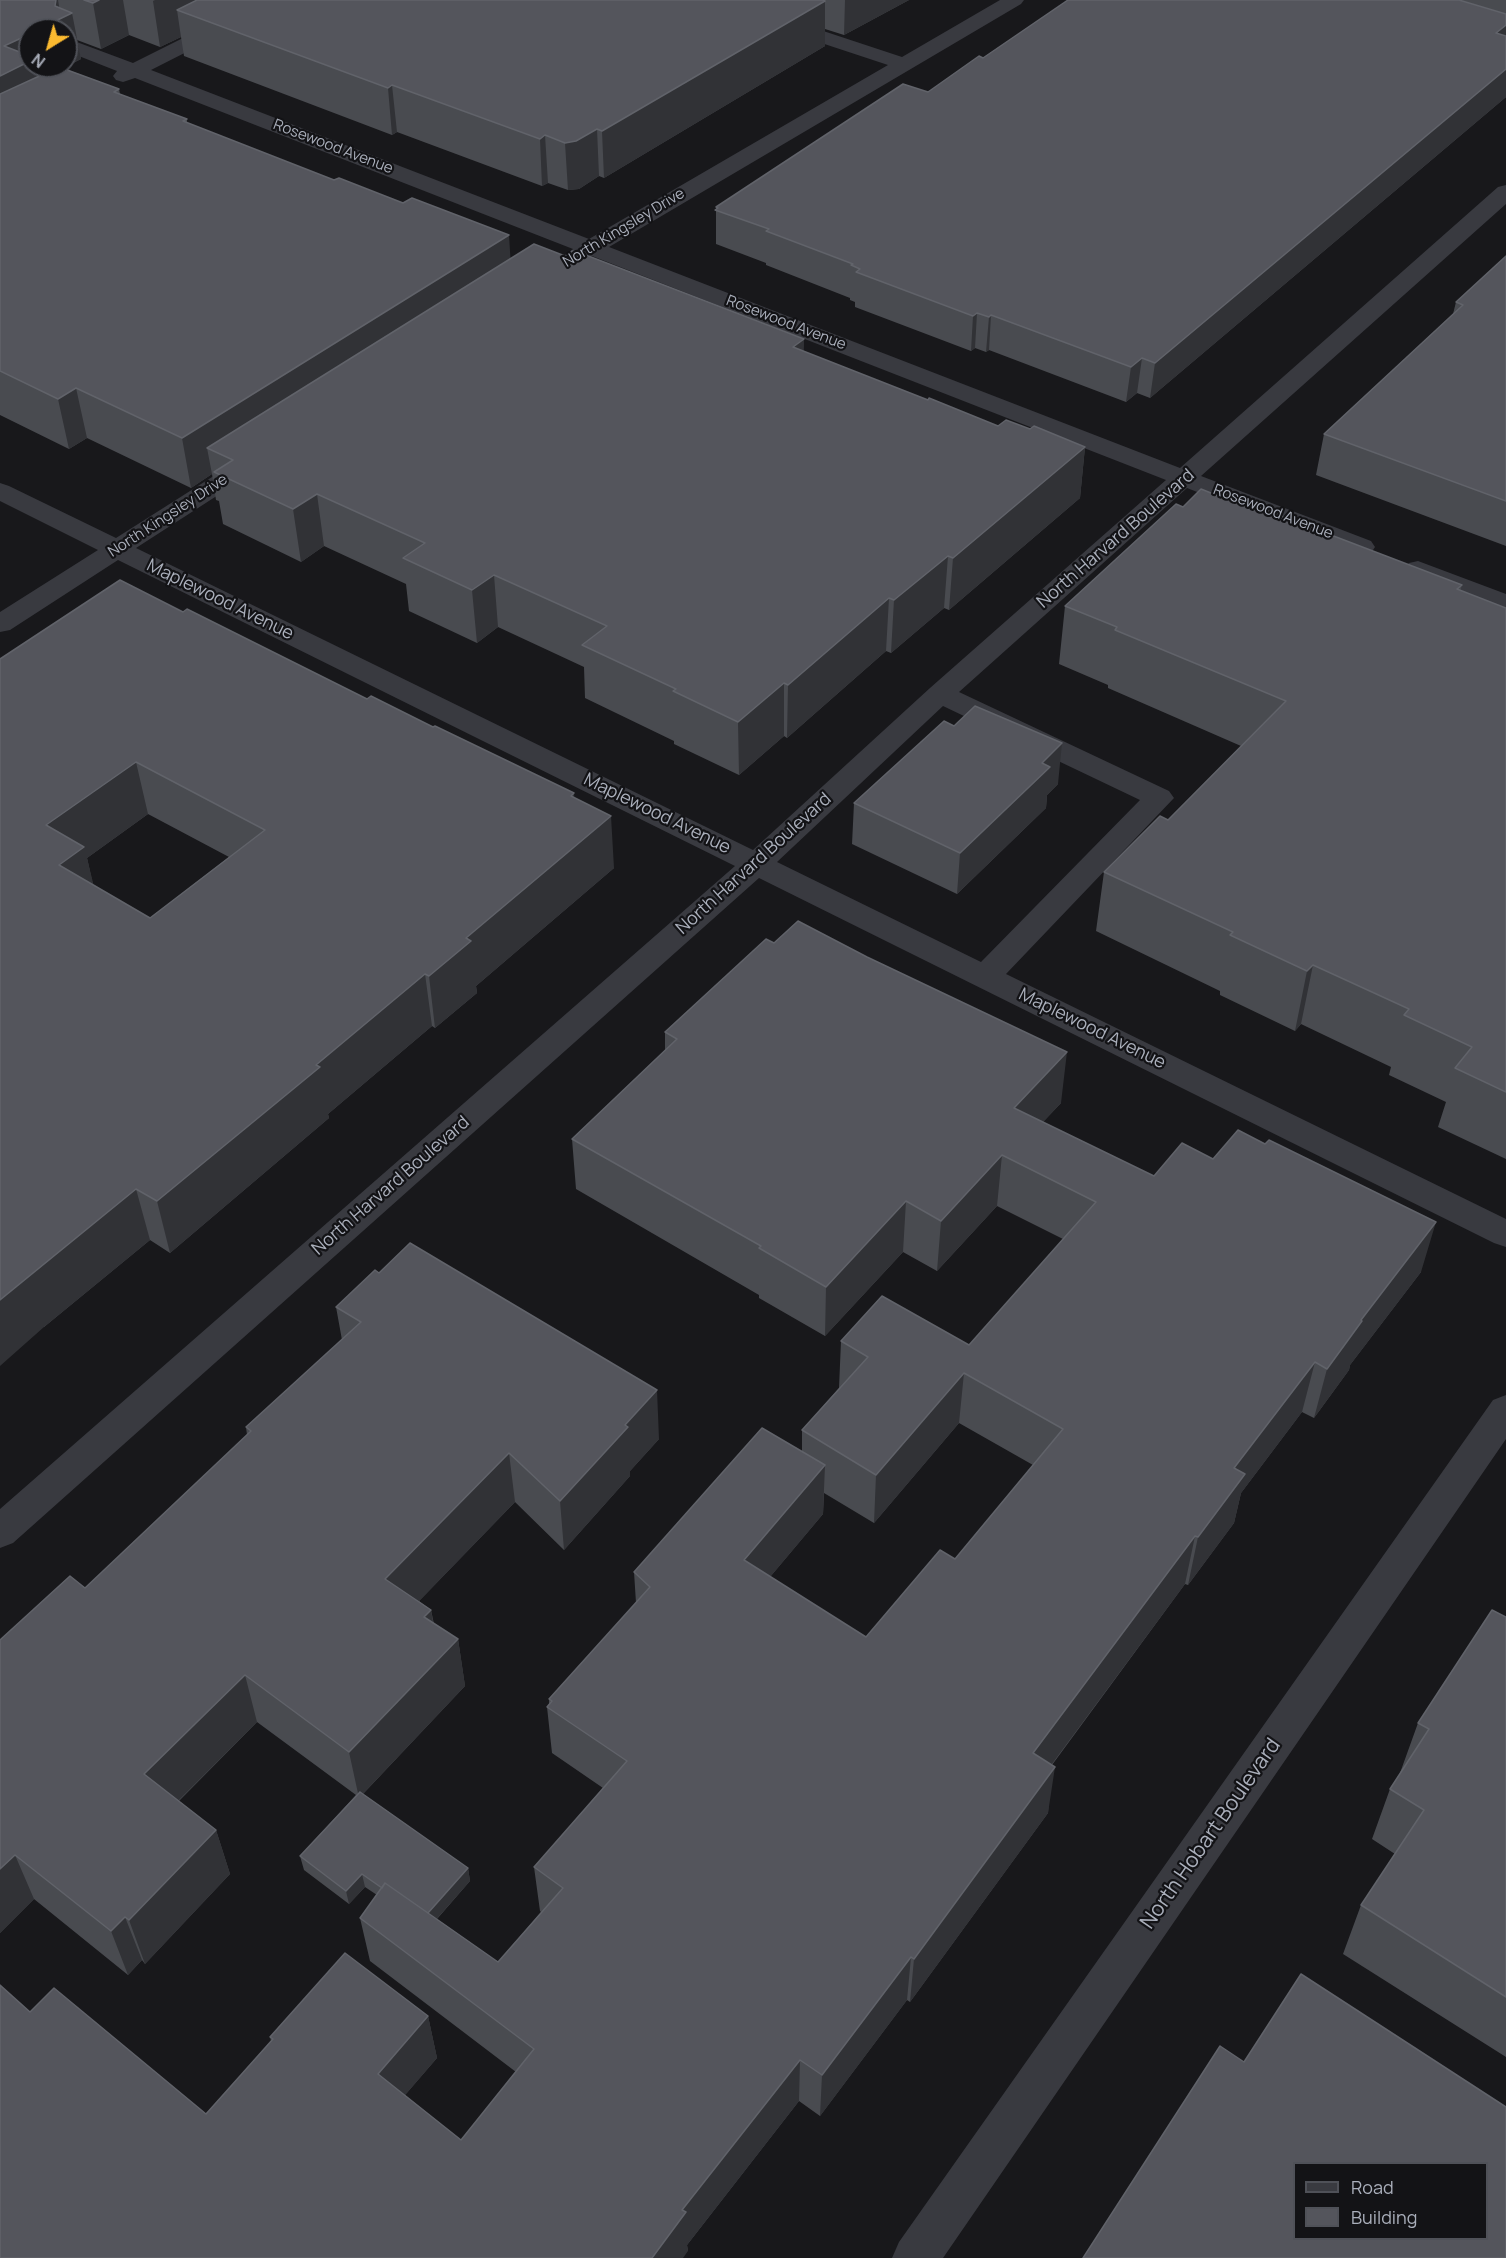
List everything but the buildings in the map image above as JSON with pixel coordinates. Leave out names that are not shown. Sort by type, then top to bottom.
[{"type":"street","points":[[102,86],[274,0]]},
{"type":"street","name":"North Kingsley Drive","points":[[559,266],[1014,0]]},
{"type":"street","points":[[761,17],[904,64]]},
{"type":"street","name":"Rosewood Avenue","points":[[78,49],[1506,603]]},
{"type":"street","name":"North Harvard Boulevard","points":[[0,1532],[757,863],[940,694],[1506,192]]},
{"type":"street","name":"North Kingsley Drive","points":[[0,624],[267,453]]},
{"type":"street","name":"Maplewood Avenue","points":[[0,491],[1506,1234]]},
{"type":"street","points":[[940,694],[1159,798],[985,976]]},
{"type":"street","name":"North Hobart Boulevard","points":[[915,2258],[1506,1410]]}]
